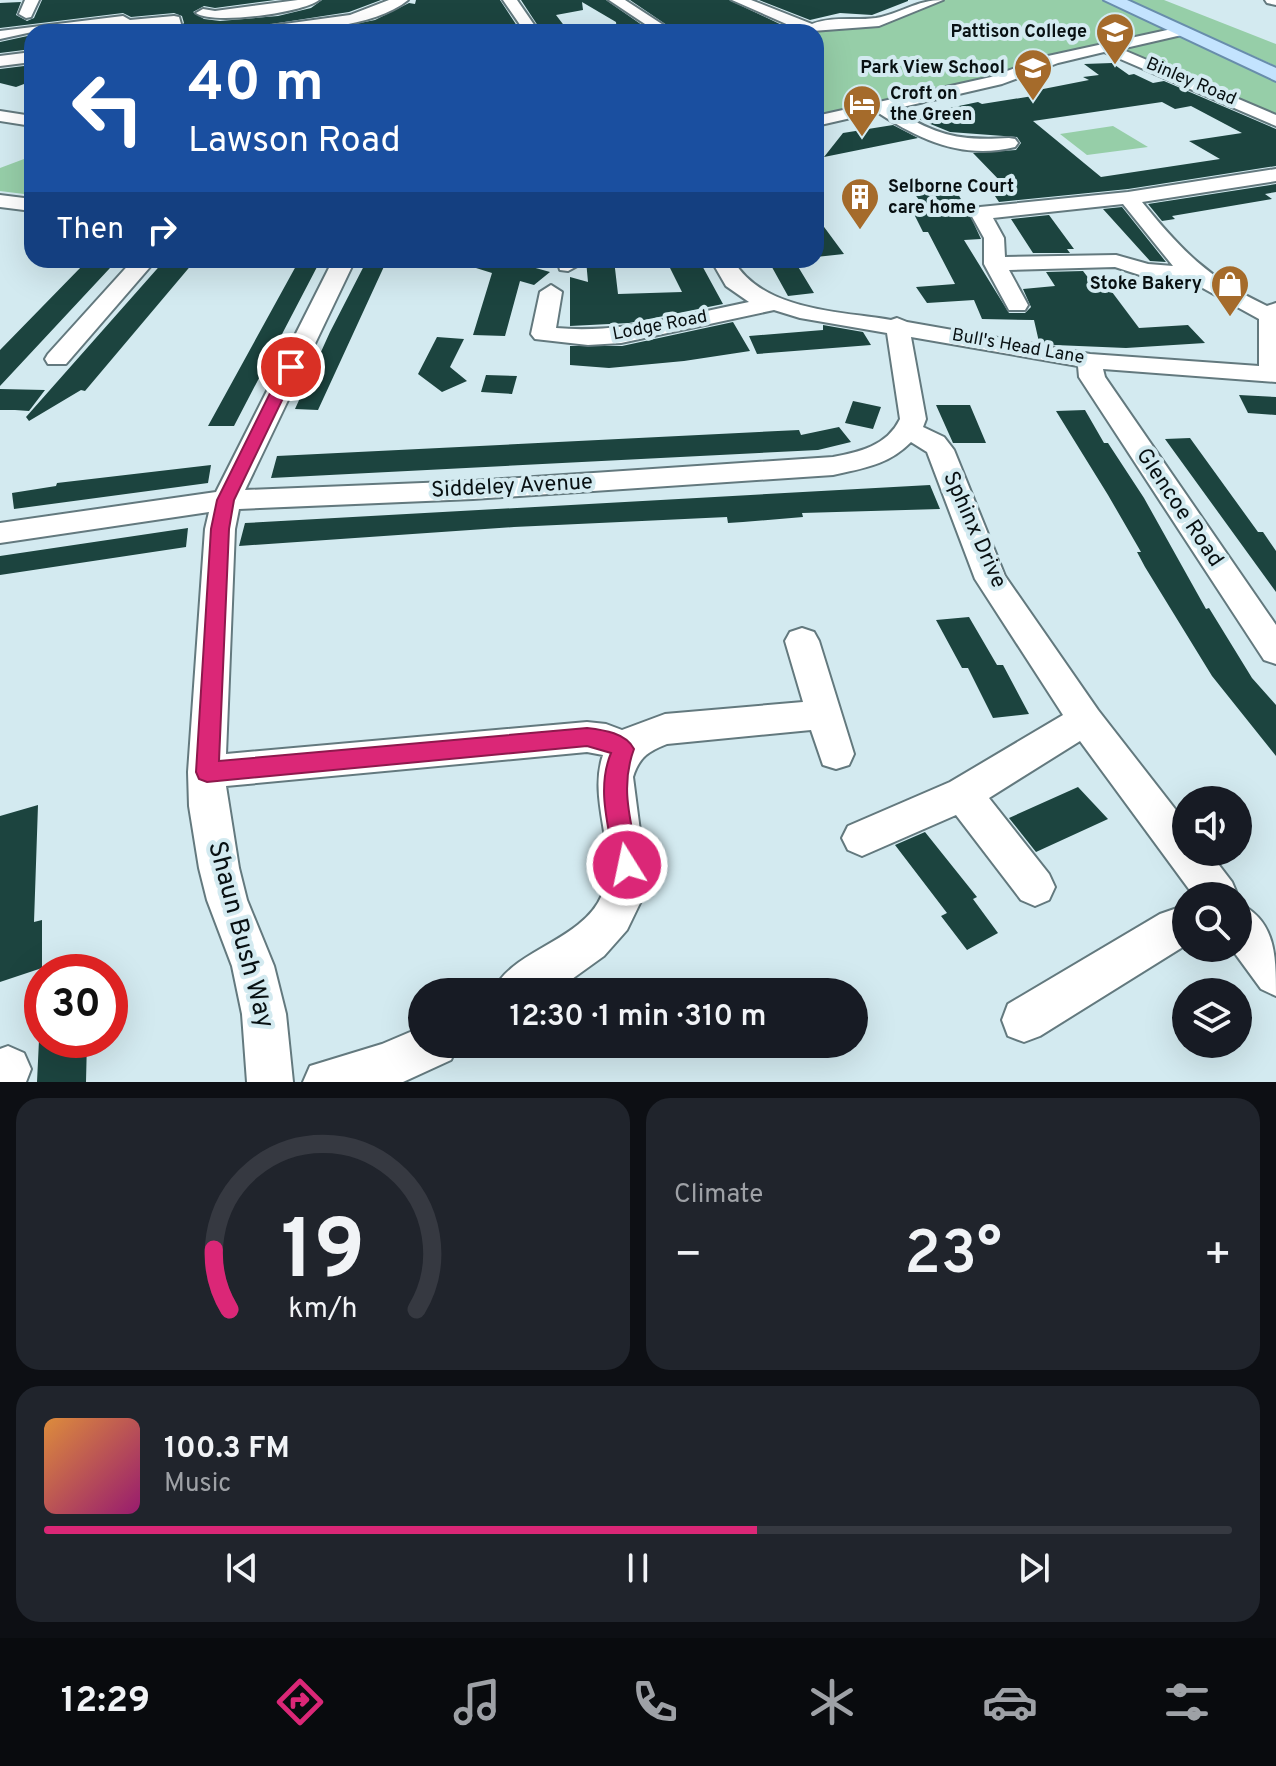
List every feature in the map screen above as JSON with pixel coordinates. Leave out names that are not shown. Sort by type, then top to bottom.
[{"type":"main road","name":"Binley Road","points":[[1113,0],[1276,75]]},
{"type":"street","points":[[26,14],[32,0]]},
{"type":"street","points":[[236,0],[249,3],[260,24]]},
{"type":"street","points":[[203,13],[215,15],[254,11],[299,5],[312,0]]},
{"type":"street","points":[[327,24],[378,18],[401,0]]},
{"type":"street","points":[[510,0],[526,24]]},
{"type":"street","points":[[616,0],[654,24]]},
{"type":"street","points":[[739,0],[794,24]]},
{"type":"street","points":[[826,24],[879,22],[936,0]]},
{"type":"street","points":[[122,1],[123,24]]},
{"type":"street","points":[[826,24],[852,10]]},
{"type":"street","points":[[140,24],[174,20],[174,24]]},
{"type":"street","points":[[824,119],[996,81],[1053,59],[1181,31]]},
{"type":"street","points":[[1,35],[24,32]]},
{"type":"street","name":"Binley Road","points":[[1105,47],[1276,121]]},
{"type":"street","points":[[0,61],[24,58]]},
{"type":"street","points":[[880,107],[941,143],[1009,143]]},
{"type":"street","points":[[0,116],[24,120]]},
{"type":"street","points":[[1017,305],[995,264],[994,238],[980,213],[1128,198],[1276,175]]},
{"type":"street","points":[[1128,198],[1179,260],[1196,275],[1225,295],[1273,313]]},
{"type":"street","points":[[2,203],[24,204]]},
{"type":"street","points":[[995,264],[1116,261],[1146,270],[1196,275]]},
{"type":"street","points":[[57,359],[138,268]]},
{"type":"street","name":"Shaun Bush Way","points":[[270,1082],[264,1014],[253,966],[227,900],[208,806],[207,772],[220,529],[226,500],[340,268]]},
{"type":"street","name":"Bull's Head Lane","points":[[727,268],[734,281],[771,304],[1090,361],[1273,374],[1273,313]]},
{"type":"street","name":"Lodge Road","points":[[551,292],[543,334],[588,338],[621,336],[771,304]]},
{"type":"street","points":[[897,325],[912,407],[913,419],[908,430]]},
{"type":"street","name":"Glencoe Road","points":[[1090,361],[1092,377],[1276,651]]},
{"type":"street","name":"Siddeley Avenue","points":[[0,533],[226,500],[473,490],[833,466],[872,458],[886,451],[908,430]]},
{"type":"street","name":"Sphinx Drive","points":[[908,430],[934,443],[940,450],[991,579],[1085,720],[1207,882]]},
{"type":"street","points":[[802,641],[836,754]]},
{"type":"street","points":[[535,978],[593,938],[619,904],[626,886],[627,865],[614,787],[615,771],[623,749],[648,733],[665,729],[824,714]]},
{"type":"street","points":[[862,838],[963,794],[1085,720]]},
{"type":"street","points":[[207,772],[587,737],[606,739],[623,749]]},
{"type":"street","points":[[963,794],[1035,887]]},
{"type":"street","points":[[1024,1020],[1172,930]]},
{"type":"street","points":[[1252,942],[1276,974]]},
{"type":"street","points":[[326,1082],[361,1075],[408,1058]]},
{"type":"green space","points":[[945,0],[1107,0],[1167,29],[1047,55],[986,78],[824,113],[824,29],[886,24]]},
{"type":"green space","points":[[1128,0],[1164,0],[1276,44],[1276,66]]},
{"type":"green space","points":[[1178,37],[1189,39],[1276,78],[1276,118],[1117,49]]},
{"type":"green space","points":[[1113,126],[1148,147],[1087,155],[1060,134]]},
{"type":"green space","points":[[24,159],[24,194],[0,191],[0,168]]},
{"type":"building","points":[[42,0],[275,0],[215,8],[204,6],[193,12],[204,19],[220,21],[278,16],[311,8],[322,0],[381,0],[349,12],[272,24],[183,24],[182,16],[174,13],[131,17],[123,13],[0,28],[0,3],[21,2],[16,15],[27,21],[34,18]]},
{"type":"building","points":[[416,0],[500,0],[516,24],[354,24],[375,20],[409,3],[415,4]]},
{"type":"building","points":[[521,0],[606,0],[640,24],[616,24],[582,2],[583,10],[556,15],[563,24],[537,24]]},
{"type":"building","points":[[630,0],[729,0],[780,24],[665,24]]},
{"type":"building","points":[[759,0],[908,1],[872,15],[840,13],[810,20]]},
{"type":"building","points":[[24,37],[24,50],[0,53],[0,42]]},
{"type":"building","points":[[1112,63],[1129,75],[1134,74],[1153,83],[1164,81],[1276,129],[1276,166],[1128,189],[999,202],[989,187],[1005,186],[973,153],[1016,150],[1021,143],[1017,137],[950,132],[911,116],[978,102],[982,104],[1039,95],[1033,91],[1089,80],[1083,77],[1099,75],[1084,64]],"holes":[[[1162,102],[1175,109],[1191,106],[1242,133],[1189,141],[1220,159],[1101,177],[1033,121]]]},
{"type":"building","points":[[24,66],[24,84],[16,87],[0,83],[0,69]]},
{"type":"building","points":[[893,125],[918,138],[824,157],[843,133]]},
{"type":"building","points":[[1276,184],[1276,192],[1265,194],[1272,199],[1172,216],[1175,219],[1162,221],[1148,204]]},
{"type":"building","points":[[911,189],[955,189],[968,211],[981,239],[964,240],[1009,313],[1025,313],[1031,307],[1023,289],[1055,286],[1046,272],[1083,271],[1093,284],[1106,284],[1139,328],[1188,325],[1205,343],[1126,348],[1055,345],[1039,342],[1034,320],[982,319],[974,300],[927,303],[916,287],[955,284],[928,232],[923,232],[913,212],[928,212]]},
{"type":"building","points":[[1122,207],[1166,262],[1150,261],[1103,209]]},
{"type":"building","points":[[1049,215],[1074,249],[1067,249],[1070,253],[1033,253],[1011,219]]},
{"type":"building","points":[[824,227],[844,254],[824,256]]},
{"type":"building","points":[[80,268],[110,268],[0,386],[0,350]]},
{"type":"building","points":[[158,268],[189,268],[85,391],[81,390],[29,421],[26,417]]},
{"type":"building","points":[[295,268],[316,268],[234,426],[208,426]]},
{"type":"building","points":[[363,268],[383,268],[318,410],[295,409]]},
{"type":"building","points":[[476,268],[536,268],[550,272],[534,285],[520,281],[505,336],[473,335],[492,273]]},
{"type":"building","points":[[587,268],[615,268],[618,294],[682,292],[670,268],[703,268],[723,304],[629,323],[570,326],[570,277],[588,282]]},
{"type":"building","points":[[772,268],[799,268],[814,293],[788,296]]},
{"type":"building","points":[[733,322],[750,351],[609,368],[570,365],[570,346],[622,346]]},
{"type":"building","points":[[823,325],[863,332],[871,345],[757,354],[749,336],[823,330]]},
{"type":"building","points":[[437,337],[464,339],[450,367],[467,381],[442,392],[418,374]]},
{"type":"building","points":[[486,375],[517,376],[512,394],[481,392]]},
{"type":"building","points":[[0,389],[45,390],[29,411],[0,410]]},
{"type":"building","points":[[1239,395],[1276,397],[1276,415],[1248,413]]},
{"type":"building","points":[[853,401],[881,407],[873,429],[845,423]]},
{"type":"building","points":[[936,405],[970,405],[986,443],[953,443]]},
{"type":"building","points":[[1085,410],[1104,443],[1108,443],[1144,498],[1206,609],[1209,608],[1252,678],[1276,705],[1276,756],[1212,676],[1145,567],[1137,552],[1141,552],[1056,411]]},
{"type":"building","points":[[839,427],[851,442],[818,450],[271,478],[277,456],[799,430],[801,435]]},
{"type":"building","points":[[1190,438],[1258,532],[1263,532],[1276,551],[1276,592],[1165,439]]},
{"type":"building","points":[[211,465],[208,483],[14,509],[12,493],[56,486],[57,483]]},
{"type":"building","points":[[930,485],[940,509],[802,513],[803,517],[728,523],[727,517],[514,527],[239,546],[245,523]]},
{"type":"building","points":[[188,528],[186,547],[0,575],[0,556]]},
{"type":"building","points":[[969,617],[997,665],[1003,665],[1029,714],[993,718],[968,668],[962,668],[936,620]]},
{"type":"building","points":[[1078,787],[1108,819],[1036,852],[1009,818]]},
{"type":"building","points":[[38,805],[34,922],[42,920],[42,954],[24,954],[24,974],[0,982],[0,816]]},
{"type":"building","points":[[925,832],[977,897],[973,899],[998,933],[967,950],[941,916],[947,913],[895,845]]},
{"type":"building","points":[[38,1058],[87,1058],[86,1082],[37,1082]]},
{"type":"place","name":"Pattison College","points":[[1115,66]]},
{"type":"place","name":"Park View School","points":[[1033,102]]},
{"type":"place","name":"Croft on the Green","points":[[862,138]]},
{"type":"place","name":"Selborne Court care home","points":[[860,231]]},
{"type":"place","name":"Stoke Bakery","points":[[1230,318]]},
{"type":"route","points":[[291,367],[226,500],[220,529],[207,772],[587,737],[606,739],[623,749],[615,771],[614,787],[627,865]]}]
